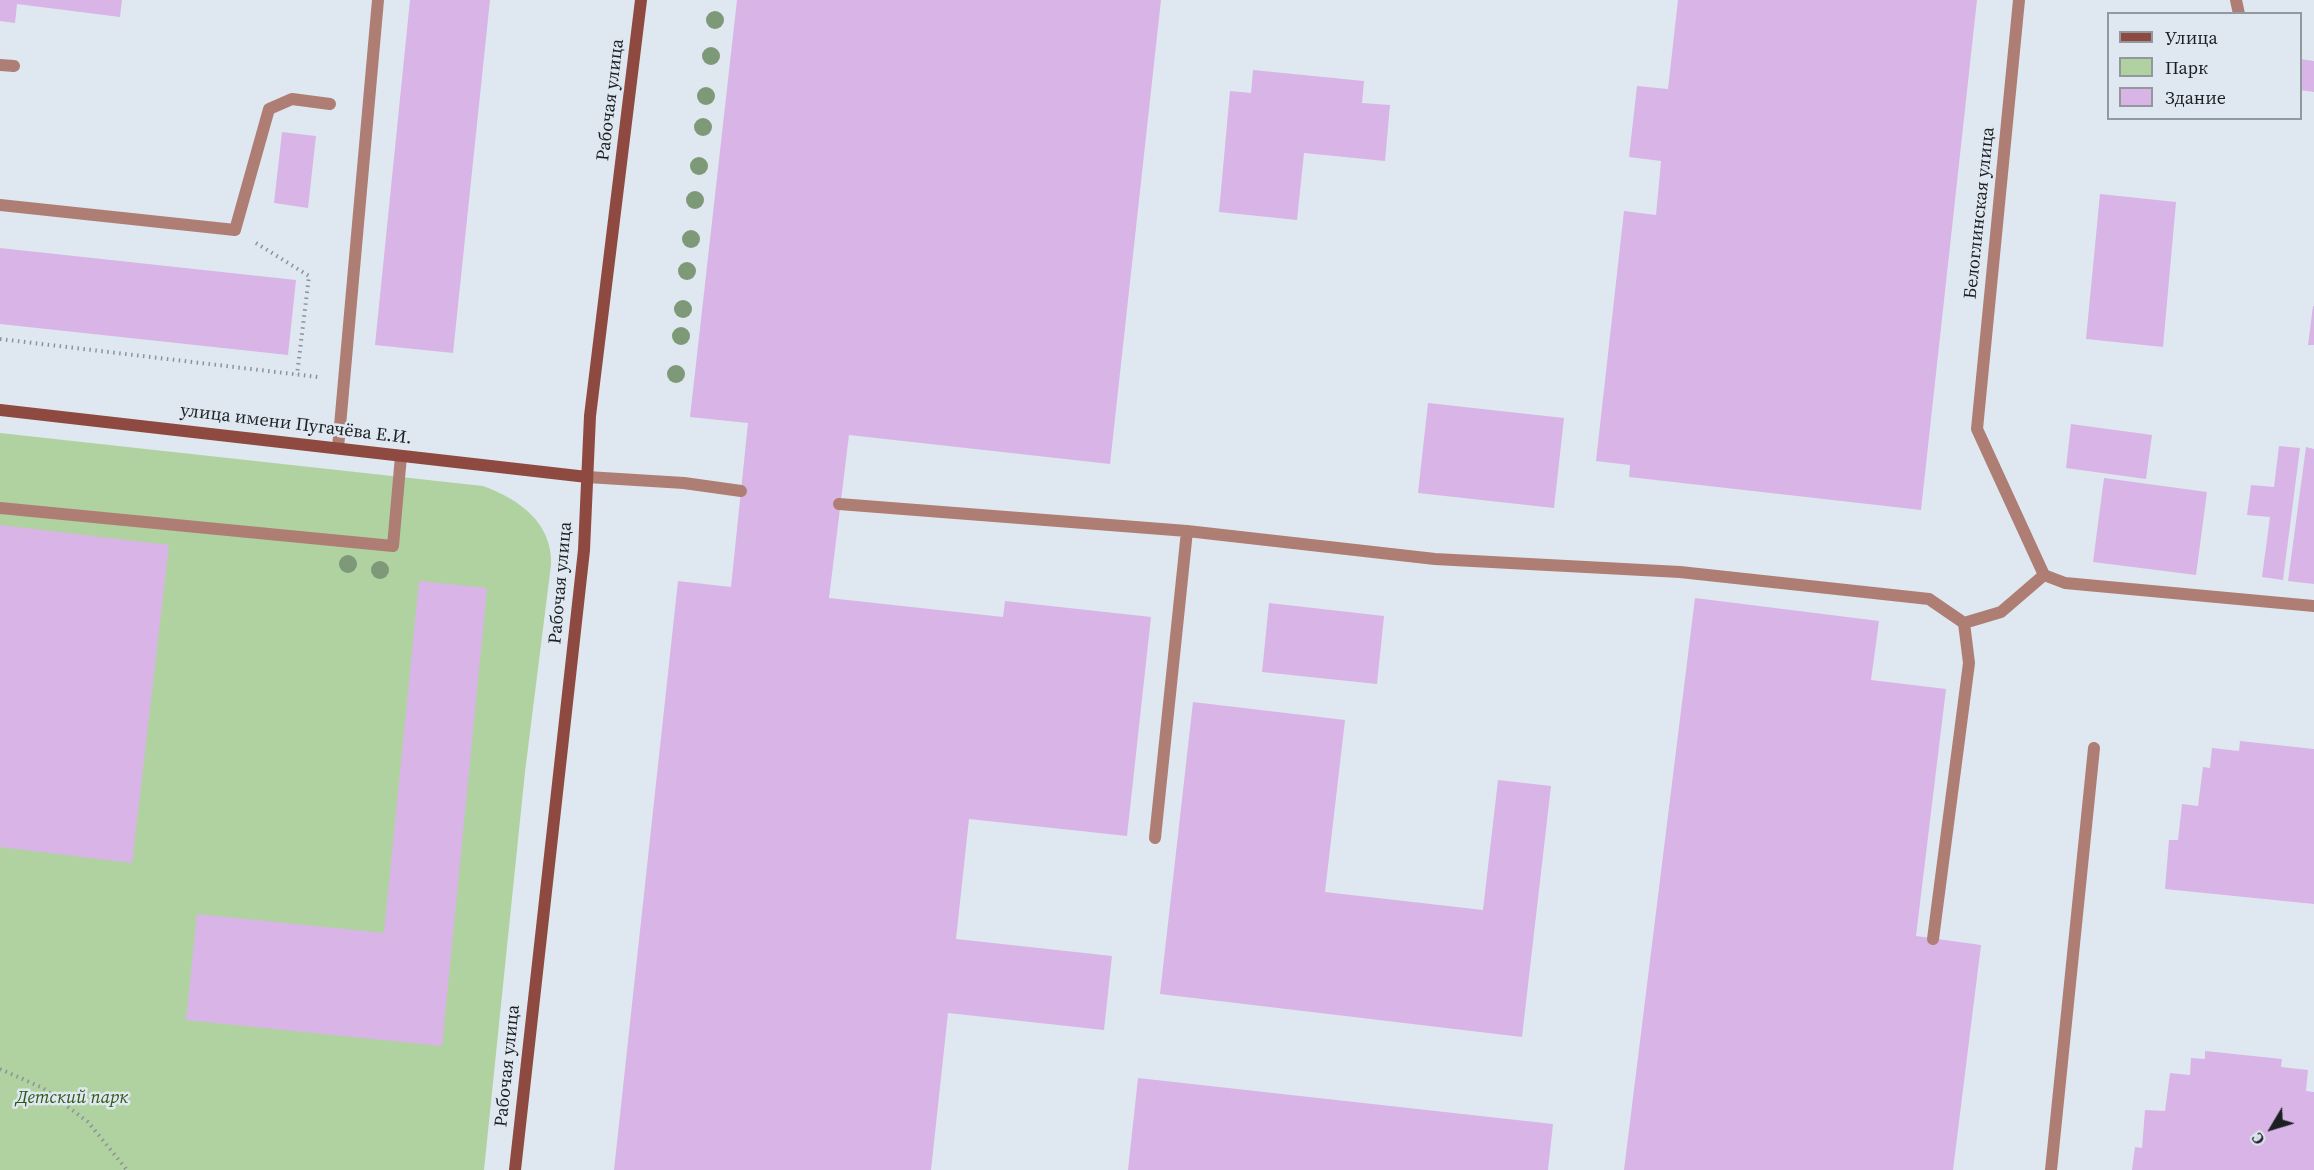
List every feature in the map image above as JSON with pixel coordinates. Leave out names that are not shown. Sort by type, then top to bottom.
[{"type":"main road","name":"Рабочая улица","points":[[515,1170],[584,550],[590,416],[641,0]]},
{"type":"main road","name":"улица имени Пугачёва Е.И.","points":[[0,410],[587,477]]},
{"type":"street","points":[[338,448],[378,0]]},
{"type":"street","name":"Белоглинская улица","points":[[2019,0],[1977,429],[2043,575]]},
{"type":"street","points":[[0,65],[14,66]]},
{"type":"street","points":[[0,205],[235,230],[269,110],[292,99],[330,104]]},
{"type":"street","points":[[0,508],[393,546],[401,456]]},
{"type":"street","points":[[587,477],[684,483],[741,491]]},
{"type":"street","points":[[839,504],[1187,531],[1436,559],[1680,572],[1929,599],[1964,623],[1969,663],[1933,939]]},
{"type":"street","points":[[1155,838],[1187,531]]},
{"type":"street","points":[[1964,623],[2001,612],[2043,575],[2066,583],[2314,606]]},
{"type":"street","points":[[2051,1170],[2094,748]]},
{"type":"path","points":[[235,230],[309,276],[297,375]]},
{"type":"path","points":[[0,339],[321,377]]},
{"type":"path","points":[[0,1069],[43,1088],[88,1122],[127,1170]]},
{"type":"green space","name":"Детский парк","points":[[0,433],[483,486],[521,506],[540,525],[550,550],[551,565],[525,772],[484,1170],[0,1170]]},
{"type":"building","points":[[0,0],[122,0],[120,17],[17,4],[15,23],[0,21]]},
{"type":"building","points":[[410,0],[490,0],[453,353],[375,345]]},
{"type":"building","points":[[737,0],[1161,0],[1110,464],[849,435],[829,598],[1003,617],[1005,601],[1151,617],[1127,836],[969,819],[956,939],[1112,956],[1104,1030],[948,1013],[931,1170],[614,1170],[678,581],[731,587],[748,423],[690,417]]},
{"type":"building","points":[[1678,0],[1977,0],[1921,510],[1629,477],[1630,465],[1596,461],[1624,211],[1656,215],[1661,161],[1629,157],[1637,86],[1668,89]]},
{"type":"building","points":[[2302,59],[2314,61],[2314,92],[2302,90]]},
{"type":"building","points":[[1253,70],[1364,81],[1362,103],[1390,105],[1385,161],[1304,153],[1297,220],[1219,212],[1230,91],[1251,93]]},
{"type":"building","points":[[282,132],[316,136],[308,208],[274,203]]},
{"type":"building","points":[[2100,194],[2176,202],[2163,347],[2086,339]]},
{"type":"building","points":[[0,248],[296,280],[288,355],[0,324]]},
{"type":"building","points":[[2313,306],[2314,345],[2308,345]]},
{"type":"building","points":[[1428,403],[1564,418],[1554,508],[1418,493]]},
{"type":"building","points":[[2071,424],[2152,435],[2146,479],[2066,468]]},
{"type":"building","points":[[2279,446],[2300,448],[2283,580],[2262,577],[2270,517],[2247,515],[2251,485],[2274,487]]},
{"type":"building","points":[[2306,447],[2314,449],[2314,584],[2288,581]]},
{"type":"building","points":[[2104,478],[2207,492],[2196,575],[2093,562]]},
{"type":"building","points":[[0,525],[169,545],[132,863],[0,847]]},
{"type":"building","points":[[419,581],[487,588],[442,1046],[186,1020],[197,914],[384,933]]},
{"type":"building","points":[[1695,598],[1879,621],[1871,680],[1946,689],[1916,936],[1981,945],[1953,1170],[1624,1170]]},
{"type":"building","points":[[1269,603],[1384,616],[1377,684],[1262,672]]},
{"type":"building","points":[[1193,702],[1345,720],[1325,892],[1483,910],[1498,780],[1551,786],[1522,1037],[1160,994]]},
{"type":"building","points":[[2240,741],[2314,749],[2314,904],[2165,889],[2169,840],[2178,840],[2182,804],[2198,806],[2203,767],[2210,768],[2212,748],[2239,751]]},
{"type":"building","points":[[2205,1051],[2282,1059],[2281,1067],[2308,1070],[2306,1091],[2314,1092],[2314,1170],[2132,1170],[2135,1147],[2142,1148],[2145,1110],[2165,1111],[2170,1073],[2190,1075],[2191,1058],[2205,1059]]},
{"type":"building","points":[[1138,1078],[1553,1124],[1548,1170],[1128,1170]]}]
